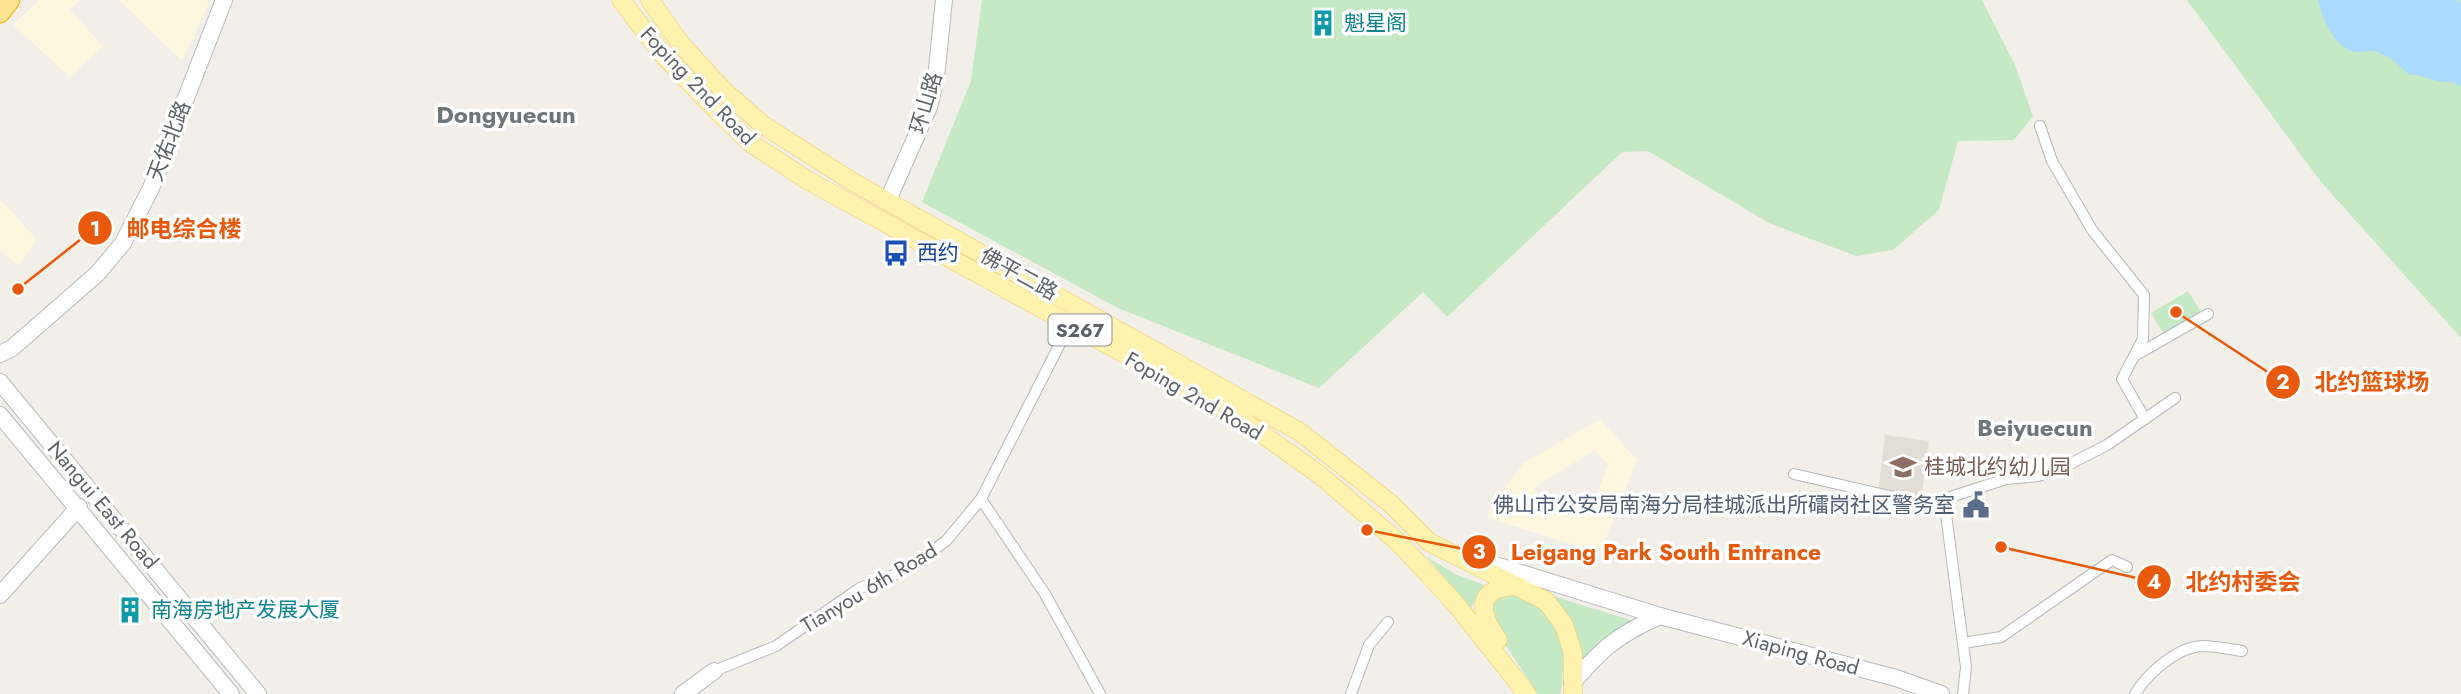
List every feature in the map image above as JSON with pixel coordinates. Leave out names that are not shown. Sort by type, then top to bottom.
[{"type":"highway","points":[[0,13],[10,0]]},
{"type":"main road","name":"天佑北路","points":[[0,354],[12,348],[97,274],[123,243],[151,188],[225,0]]},
{"type":"main road","name":"Foping 2nd Road","points":[[621,0],[663,55],[749,142],[807,180],[1234,414],[1360,506],[1455,603],[1524,689]]},
{"type":"main road","name":"佛平二路","points":[[650,0],[680,43],[723,90],[763,125],[853,183],[888,200],[1300,432],[1353,473],[1429,542],[1546,601],[1564,625],[1573,653],[1572,689]]},
{"type":"main road","name":"环山路","points":[[888,200],[929,107],[936,78],[944,0]]},
{"type":"main road","name":"Nangui East Road","points":[[0,382],[258,694]]},
{"type":"main road","name":"Nangui East Road","points":[[0,415],[79,507],[231,694]]},
{"type":"main road","points":[[0,595],[79,507]]},
{"type":"main road","name":"Xiaping Road","points":[[1483,569],[1492,564],[1660,616],[1896,678],[1941,694]]},
{"type":"main road","points":[[1519,586],[1501,586],[1487,595],[1483,611],[1486,623],[1518,669],[1524,689]]},
{"type":"main road","points":[[1572,689],[1601,650],[1622,632],[1660,616]]},
{"type":"main road","name":"Tianyou 6th Road","points":[[683,694],[713,671]]},
{"type":"street","points":[[2040,126],[2052,161],[2092,230],[2144,295],[2146,322],[2136,355],[2125,369],[2122,379],[2146,419]]},
{"type":"street","points":[[2136,355],[2208,314]]},
{"type":"street","name":"Tianyou 6th Road","points":[[713,671],[776,646],[860,588],[902,572],[946,541],[981,499],[1070,324]]},
{"type":"street","points":[[1794,474],[1911,501],[1944,499],[2006,479],[2038,476],[2066,466],[2107,446],[2175,398]]},
{"type":"street","points":[[981,499],[1045,594],[1100,694]]},
{"type":"street","points":[[1944,499],[1966,667],[1963,694]]},
{"type":"street","points":[[1963,643],[2001,637],[2112,560],[2127,567]]},
{"type":"street","points":[[1351,694],[1369,645],[1388,622]]},
{"type":"street","points":[[2135,694],[2158,668],[2183,650],[2202,646],[2242,651]]},
{"type":"shaded area","points":[[39,0],[79,0],[70,10],[103,46],[70,77],[13,25]]},
{"type":"shaded area","points":[[119,0],[208,0],[208,5],[182,61]]},
{"type":"shaded area","points":[[0,199],[37,240],[19,266],[0,251]]},
{"type":"shaded area","points":[[1600,419],[1637,460],[1600,553],[1488,518],[1490,507],[1524,463]],"holes":[[[1595,450],[1608,464],[1592,509],[1534,491],[1536,486]]]},
{"type":"shaded area","name":"桂城北约幼儿园","points":[[1885,435],[1929,441],[1921,499],[1878,493]]},
{"type":"green space","points":[[982,0],[1982,0],[2015,65],[2033,116],[2014,140],[1958,141],[1939,210],[1893,250],[1856,256],[1769,223],[1648,151],[1622,152],[1447,317],[1423,292],[1319,388],[1118,308],[922,202],[971,81]]},
{"type":"green space","points":[[2187,0],[2461,0],[2461,338],[2321,182]]},
{"type":"green space","points":[[2188,291],[2201,312],[2164,334],[2151,313]]},
{"type":"green space","points":[[1427,557],[1455,574],[1484,585],[1471,608]]},
{"type":"green space","points":[[1514,590],[1543,611],[1559,632],[1564,658],[1560,694],[1538,694],[1488,619],[1491,599]]},
{"type":"green space","points":[[1553,596],[1633,621],[1601,642],[1581,667]]},
{"type":"water","points":[[2318,0],[2457,0],[2461,3],[2461,87],[2454,82],[2410,75],[2378,53],[2349,50],[2331,32]]},
{"type":"place","name":"魁星阁","points":[[1323,23]]},
{"type":"place","name":"西约","points":[[896,253]]},
{"type":"place","name":"邮电综合楼","points":[[18,289]]},
{"type":"place","name":"北约篮球场","points":[[2176,312]]},
{"type":"place","name":"桂城北约幼儿园","points":[[1903,467]]},
{"type":"place","name":"佛山市公安局南海分局桂城派出所礌岗社区警务室","points":[[1976,505]]},
{"type":"place","name":"Leigang Park South Entrance","points":[[1367,530]]},
{"type":"place","name":"北约村委会","points":[[2001,547]]},
{"type":"place","name":"南海房地产发展大厦","points":[[130,610]]},
{"type":"district","name":"Dongyuecun","points":[[506,114]]},
{"type":"district","name":"Beiyuecun","points":[[2035,427]]}]
